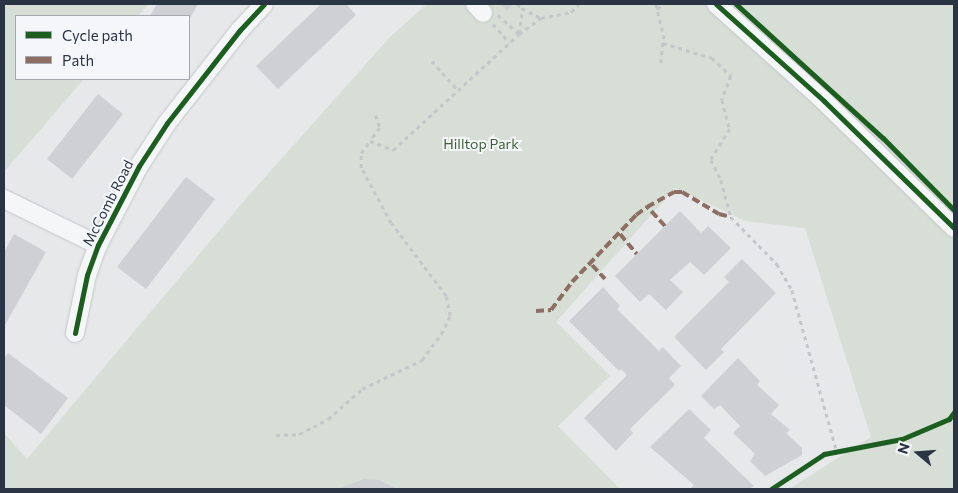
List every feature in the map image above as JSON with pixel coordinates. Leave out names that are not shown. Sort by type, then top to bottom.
[{"type":"street","name":"McComb Road","points":[[75,333],[87,275],[98,245],[139,166],[167,123],[240,30],[264,4]]},
{"type":"street","points":[[716,4],[824,101],[954,228]]},
{"type":"street","points":[[4,200],[98,245]]},
{"type":"path","points":[[517,4],[541,18]]},
{"type":"path","points":[[370,141],[393,150],[518,34],[541,18],[571,12],[579,4]]},
{"type":"path","points":[[656,4],[663,43],[661,66]]},
{"type":"path","points":[[658,9],[663,4]]},
{"type":"path","points":[[484,8],[518,34]]},
{"type":"path","points":[[484,8],[510,43]]},
{"type":"path","points":[[518,34],[522,8]]},
{"type":"path","points":[[663,43],[712,58],[731,76],[722,100],[730,129],[711,160],[721,180],[731,217],[777,264],[792,290],[837,452]]},
{"type":"path","points":[[432,62],[458,90]]},
{"type":"path","points":[[276,435],[299,434],[328,419],[362,390],[422,360],[441,334],[450,316],[446,296],[392,223],[361,168],[362,153],[380,128],[376,115]]},
{"type":"path","points":[[831,453],[846,450]]},
{"type":"green space","points":[[4,4],[149,4],[139,15],[15,15],[15,80],[83,80],[4,172]]},
{"type":"green space","name":"Hilltop Park","points":[[427,4],[718,4],[733,15],[734,4],[954,4],[954,489],[789,489],[871,437],[805,228],[746,221],[675,188],[556,322],[610,376],[558,426],[620,489],[4,489],[4,433],[27,459],[249,195],[390,37]]},
{"type":"building","points":[[157,4],[198,4],[190,18],[190,15],[151,15]]},
{"type":"building","points":[[321,4],[346,4],[356,15],[278,89],[256,66]]},
{"type":"building","points":[[501,4],[514,4],[507,11]]},
{"type":"building","points":[[98,94],[123,114],[72,179],[47,159]]},
{"type":"building","points":[[186,177],[215,199],[146,289],[117,267]]},
{"type":"building","points":[[680,211],[701,233],[708,226],[731,248],[704,275],[690,262],[670,280],[683,292],[666,310],[649,294],[640,302],[615,276]]},
{"type":"building","points":[[14,234],[46,252],[4,327],[4,252]]},
{"type":"building","points":[[742,259],[776,293],[721,349],[724,352],[706,370],[674,337],[729,282],[724,277]]},
{"type":"building","points":[[603,287],[620,306],[617,309],[659,351],[663,347],[681,366],[669,378],[675,385],[630,429],[633,433],[616,451],[584,418],[627,375],[621,369],[619,371],[569,321]]},
{"type":"building","points":[[8,353],[68,398],[41,434],[4,405],[4,358]]},
{"type":"building","points":[[738,358],[760,381],[757,385],[779,405],[771,414],[790,430],[786,433],[802,448],[802,455],[765,476],[750,461],[755,454],[733,433],[740,426],[720,405],[714,409],[701,396]]},
{"type":"building","points":[[689,409],[711,430],[704,438],[754,486],[749,489],[690,489],[694,485],[650,447]]},
{"type":"building","points":[[364,479],[379,480],[397,489],[338,489]]},
{"type":"marked path","points":[[665,226],[647,207],[674,192],[682,192],[719,214],[731,217]]},
{"type":"marked path","points":[[536,311],[551,310],[572,282],[636,215],[647,207]]},
{"type":"marked path","points":[[620,234],[637,254]]},
{"type":"marked path","points":[[592,265],[605,279]]},
{"type":"cycle path","points":[[75,333],[87,275],[98,245],[139,166],[167,123],[240,30],[264,4]]},
{"type":"cycle path","points":[[716,4],[824,101],[954,228]]},
{"type":"cycle path","points":[[736,4],[883,138],[954,210]]},
{"type":"cycle path","points":[[771,489],[824,454],[902,439],[949,419],[954,412]]}]
